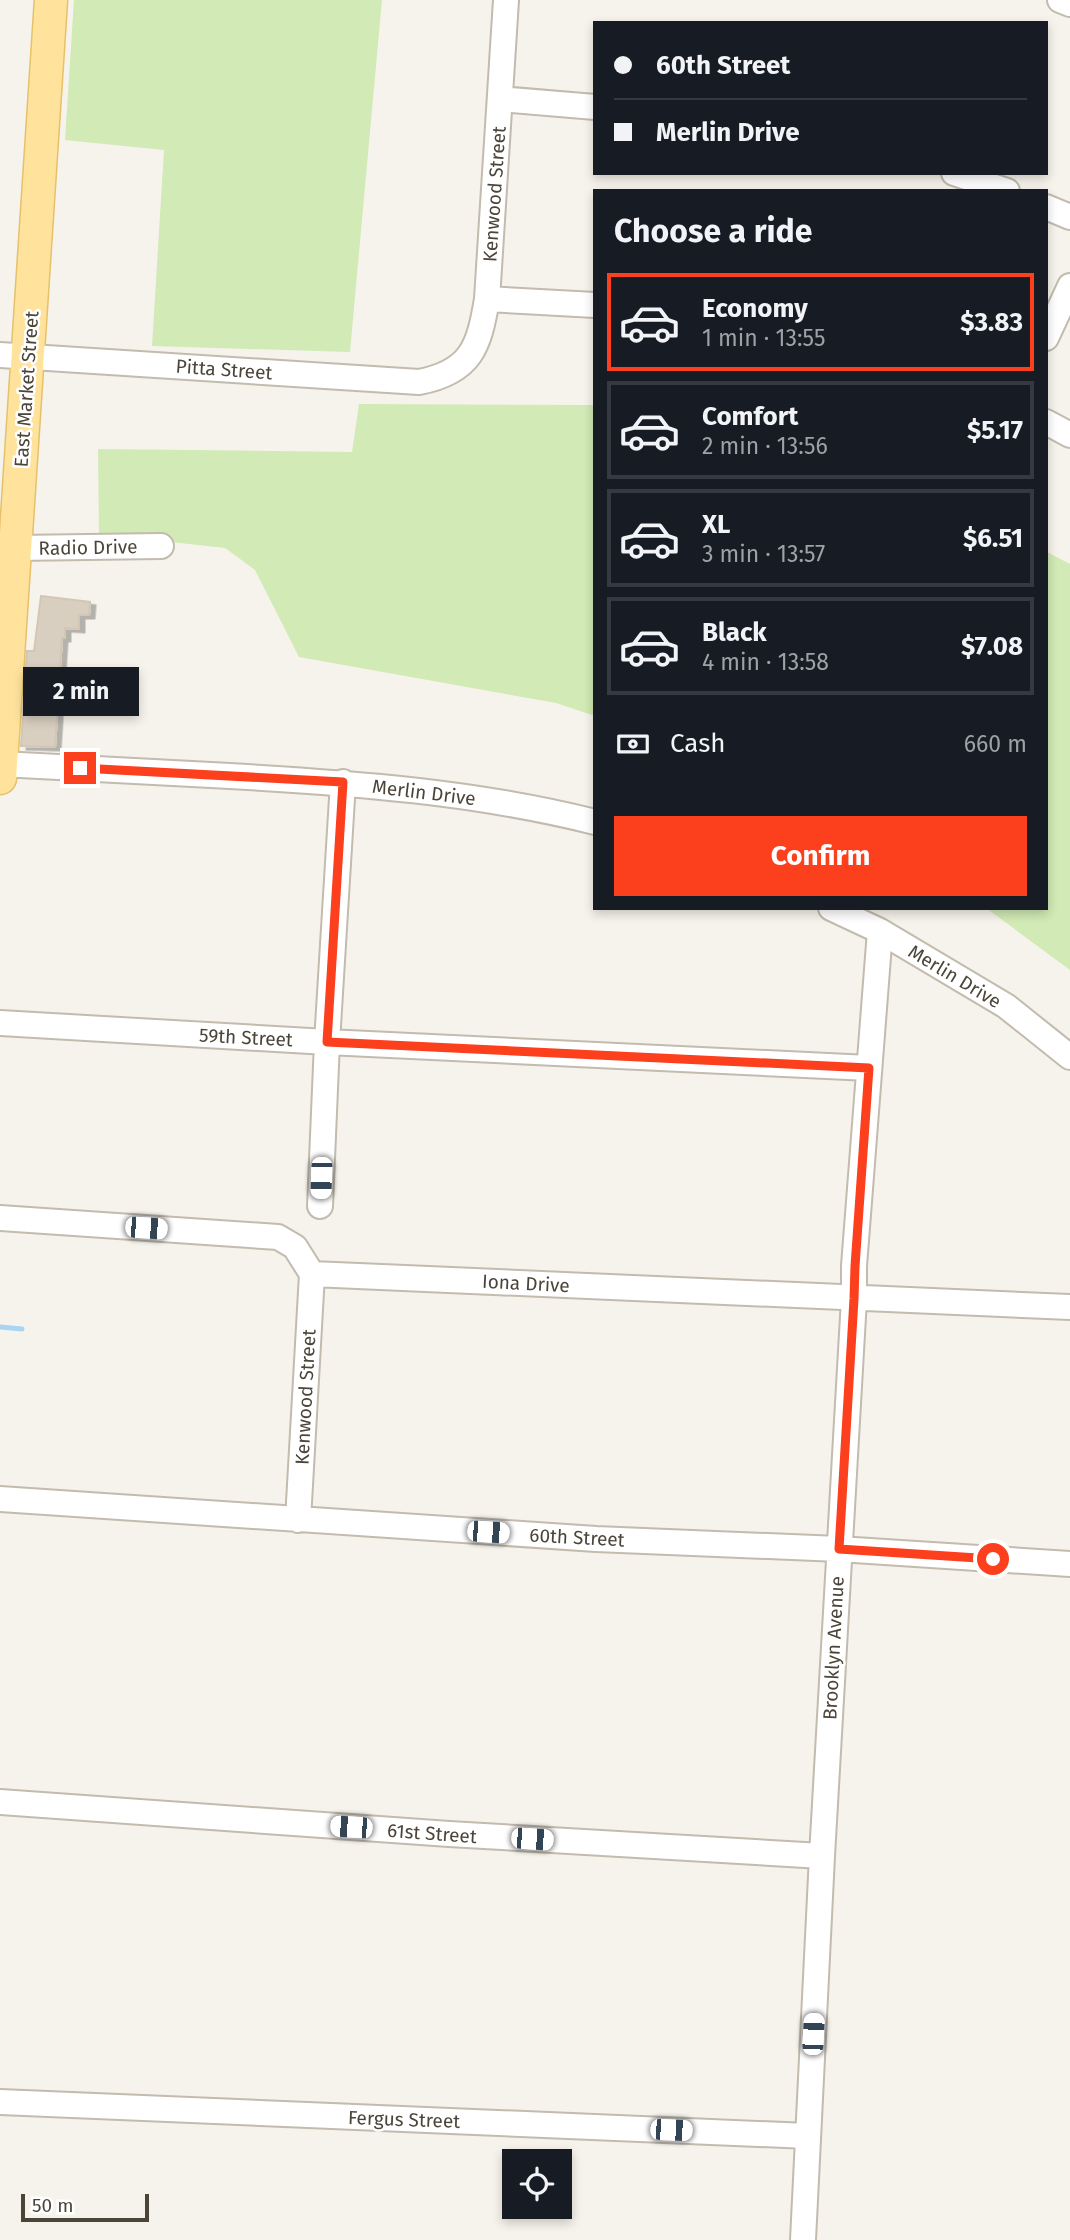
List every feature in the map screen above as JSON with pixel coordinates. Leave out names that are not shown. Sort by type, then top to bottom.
[{"type":"main road","name":"East Market Street","points":[[0,769],[15,548],[14,356],[51,0]]},
{"type":"street","name":"Kenwood Street","points":[[447,374],[464,362],[474,350],[482,332],[487,299],[506,0]]},
{"type":"street","points":[[1060,0],[1070,4]]},
{"type":"street","points":[[500,99],[593,107]]},
{"type":"street","points":[[960,175],[1001,189]]},
{"type":"street","points":[[1048,208],[1070,217]]},
{"type":"street","points":[[1048,334],[1070,286]]},
{"type":"street","points":[[487,299],[593,305]]},
{"type":"street","name":"Pitta Street","points":[[14,356],[419,383],[447,374]]},
{"type":"street","points":[[1048,423],[1070,435]]},
{"type":"street","name":"Radio Drive","points":[[15,548],[161,546]]},
{"type":"street","name":"Merlin Drive","points":[[0,769],[343,782],[457,795],[546,810],[593,822]]},
{"type":"street","points":[[320,1206],[343,782]]},
{"type":"street","name":"Merlin Drive","points":[[835,910],[880,931],[1006,1006],[1070,1058]]},
{"type":"street","name":"Brooklyn Avenue","points":[[803,2240],[855,1266],[880,931]]},
{"type":"street","name":"59th Street","points":[[0,1023],[869,1068]]},
{"type":"street","points":[[0,1218],[278,1237],[295,1247],[312,1274]]},
{"type":"street","name":"Kenwood Street","points":[[299,1520],[312,1274]]},
{"type":"street","name":"Iona Drive","points":[[312,1274],[1070,1307]]},
{"type":"street","name":"60th Street","points":[[0,1499],[596,1539],[839,1549],[1070,1564]]},
{"type":"street","name":"61st Street","points":[[0,1802],[463,1835],[822,1856]]},
{"type":"street","name":"Fergus Street","points":[[0,2102],[808,2136]]},
{"type":"green space","points":[[74,0],[382,0],[350,352],[152,346],[164,150],[65,140]]},
{"type":"green space","points":[[359,404],[593,405],[593,715],[556,703],[299,657],[255,570],[225,548],[99,534],[98,449],[352,452]]},
{"type":"green space","points":[[1048,553],[1070,564],[1070,970],[989,910],[1048,910]]},
{"type":"building","points":[[41,596],[90,602],[89,615],[79,615],[79,629],[65,628],[65,638],[62,638],[55,747],[21,746],[27,651],[34,651]]},
{"type":"waterway","points":[[0,1327],[22,1329]]},
{"type":"route","points":[[80,768],[343,782],[327,1042],[869,1068],[839,1549],[993,1559]]}]
